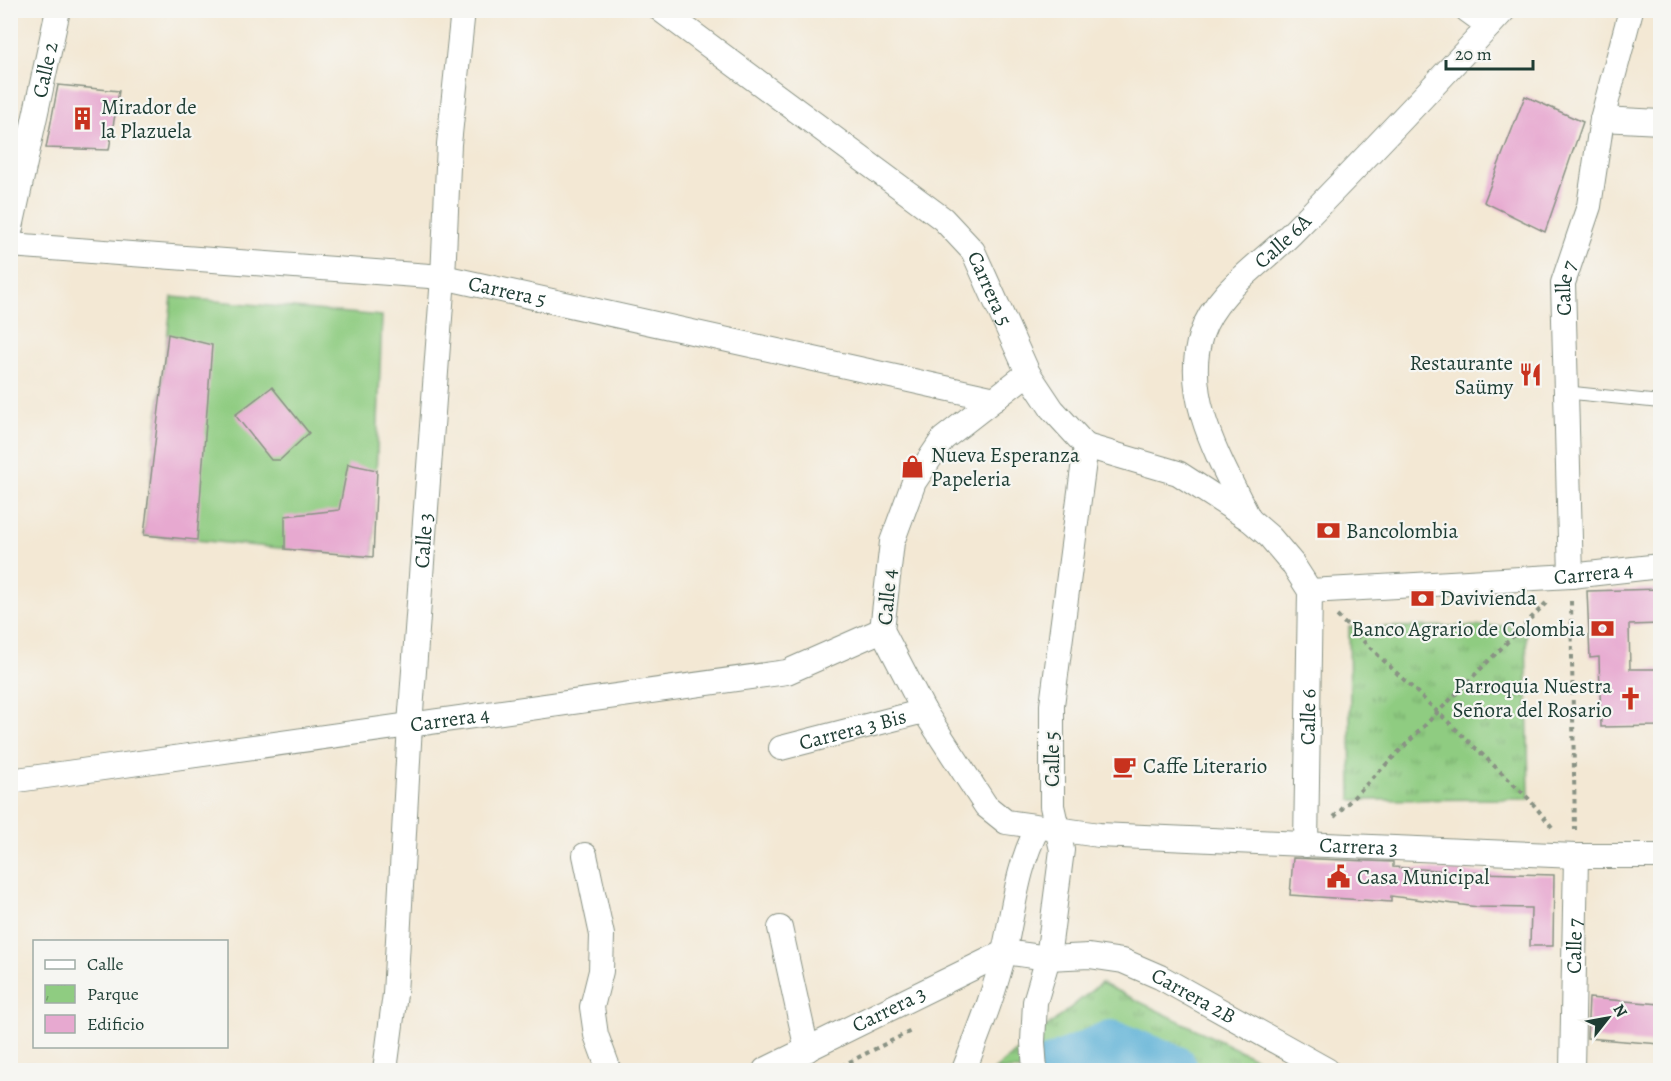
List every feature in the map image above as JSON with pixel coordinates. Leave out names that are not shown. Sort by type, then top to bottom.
[{"type":"street","name":"Calle 2","points":[[10,232],[21,126],[58,10]]},
{"type":"street","name":"Carrera 5","points":[[661,10],[943,219],[973,251],[1028,373],[1052,409],[1086,446]]},
{"type":"street","points":[[1467,10],[1497,18]]},
{"type":"street","name":"Calle 7","points":[[1571,576],[1564,392],[1563,283],[1589,206],[1602,119],[1631,10]]},
{"type":"street","name":"Calle 3","points":[[385,1071],[395,993],[410,726],[442,278],[458,11]]},
{"type":"street","name":"Calle 6A","points":[[1249,519],[1201,418],[1196,377],[1202,335],[1224,296],[1290,235],[1497,18]]},
{"type":"street","points":[[1602,119],[1660,122]]},
{"type":"street","name":"Carrera 5","points":[[10,245],[442,278],[995,399]]},
{"type":"street","name":"Calle 4","points":[[1028,373],[943,439],[914,482],[892,542],[882,630],[924,711],[986,806],[1006,822],[1047,828]]},
{"type":"street","points":[[1086,446],[1178,473],[1249,519],[1270,537],[1311,591]]},
{"type":"street","name":"Calle 5","points":[[1035,1071],[1033,1042],[1035,1002],[1048,958],[1062,850],[1047,828],[1052,806],[1052,705],[1086,446]]},
{"type":"street","name":"Carrera 4","points":[[1311,591],[1571,576],[1660,566]]},
{"type":"street","name":"Calle 6","points":[[1306,845],[1311,591]]},
{"type":"street","name":"Carrera 4","points":[[10,781],[787,672],[882,630]]},
{"type":"street","name":"Carrera 3 Bis","points":[[781,748],[924,711]]},
{"type":"street","points":[[964,1071],[1005,952],[1018,877],[1026,850],[1047,828]]},
{"type":"street","name":"Carrera 3","points":[[1047,828],[1099,835],[1306,845],[1576,856],[1660,856]]},
{"type":"street","points":[[585,855],[602,935],[601,971],[592,1007],[596,1035],[609,1071]]},
{"type":"street","name":"Calle 7","points":[[1572,1071],[1576,856]]},
{"type":"street","points":[[780,928],[807,1050]]},
{"type":"street","points":[[1005,952],[1048,958]]},
{"type":"street","name":"Carrera 3","points":[[765,1071],[1005,952]]},
{"type":"street","name":"Carrera 2B","points":[[1048,958],[1089,956],[1123,961],[1160,976],[1327,1071]]},
{"type":"lane","points":[[1564,392],[1660,402]]},
{"type":"path","points":[[1306,845],[1526,626],[1571,576]]},
{"type":"path","points":[[1571,576],[1576,856]]},
{"type":"path","points":[[1311,591],[1528,799],[1576,856]]},
{"type":"path","points":[[833,1071],[924,1024]]},
{"type":"green space","points":[[172,297],[382,316],[373,557],[144,535]]},
{"type":"green space","points":[[1526,626],[1529,799],[1351,800],[1349,627]]},
{"type":"green space","points":[[1101,983],[1280,1070],[994,1070]]},
{"type":"building","name":"Mirador de la Plazuela","points":[[58,85],[119,91],[109,150],[46,148]]},
{"type":"building","points":[[1525,96],[1583,122],[1545,232],[1484,202]]},
{"type":"building","points":[[168,334],[212,345],[197,540],[144,535]]},
{"type":"building","points":[[272,387],[309,433],[280,460],[271,460],[235,415]]},
{"type":"building","points":[[348,464],[377,470],[373,557],[285,549],[285,516],[339,510]]},
{"type":"building","points":[[1660,589],[1660,624],[1629,625],[1630,669],[1660,669],[1660,726],[1601,727],[1599,657],[1590,658],[1587,591]]},
{"type":"building","points":[[1293,858],[1393,862],[1393,867],[1481,873],[1554,875],[1553,946],[1530,946],[1531,908],[1478,907],[1391,896],[1391,902],[1290,895]]},
{"type":"building","points":[[1589,998],[1660,1004],[1660,1044],[1587,1038]]},
{"type":"waterway","points":[[1056,1070],[1111,1046],[1172,1070]]},
{"type":"place","name":"Mirador de la Plazuela","points":[[83,119]]},
{"type":"place","name":"Restaurante Saümy","points":[[1531,375]]},
{"type":"place","name":"Nueva Esperanza Papeleria","points":[[913,467]]},
{"type":"place","name":"Bancolombia","points":[[1328,531]]},
{"type":"place","name":"Davivienda","points":[[1422,598]]},
{"type":"place","name":"Banco Agrario de Colombia","points":[[1603,629]]},
{"type":"place","name":"Parroquia Nuestra Señora del Rosario","points":[[1630,698]]},
{"type":"place","name":"Caffe Literario","points":[[1125,766]]},
{"type":"place","name":"Casa Municipal","points":[[1339,877]]}]
